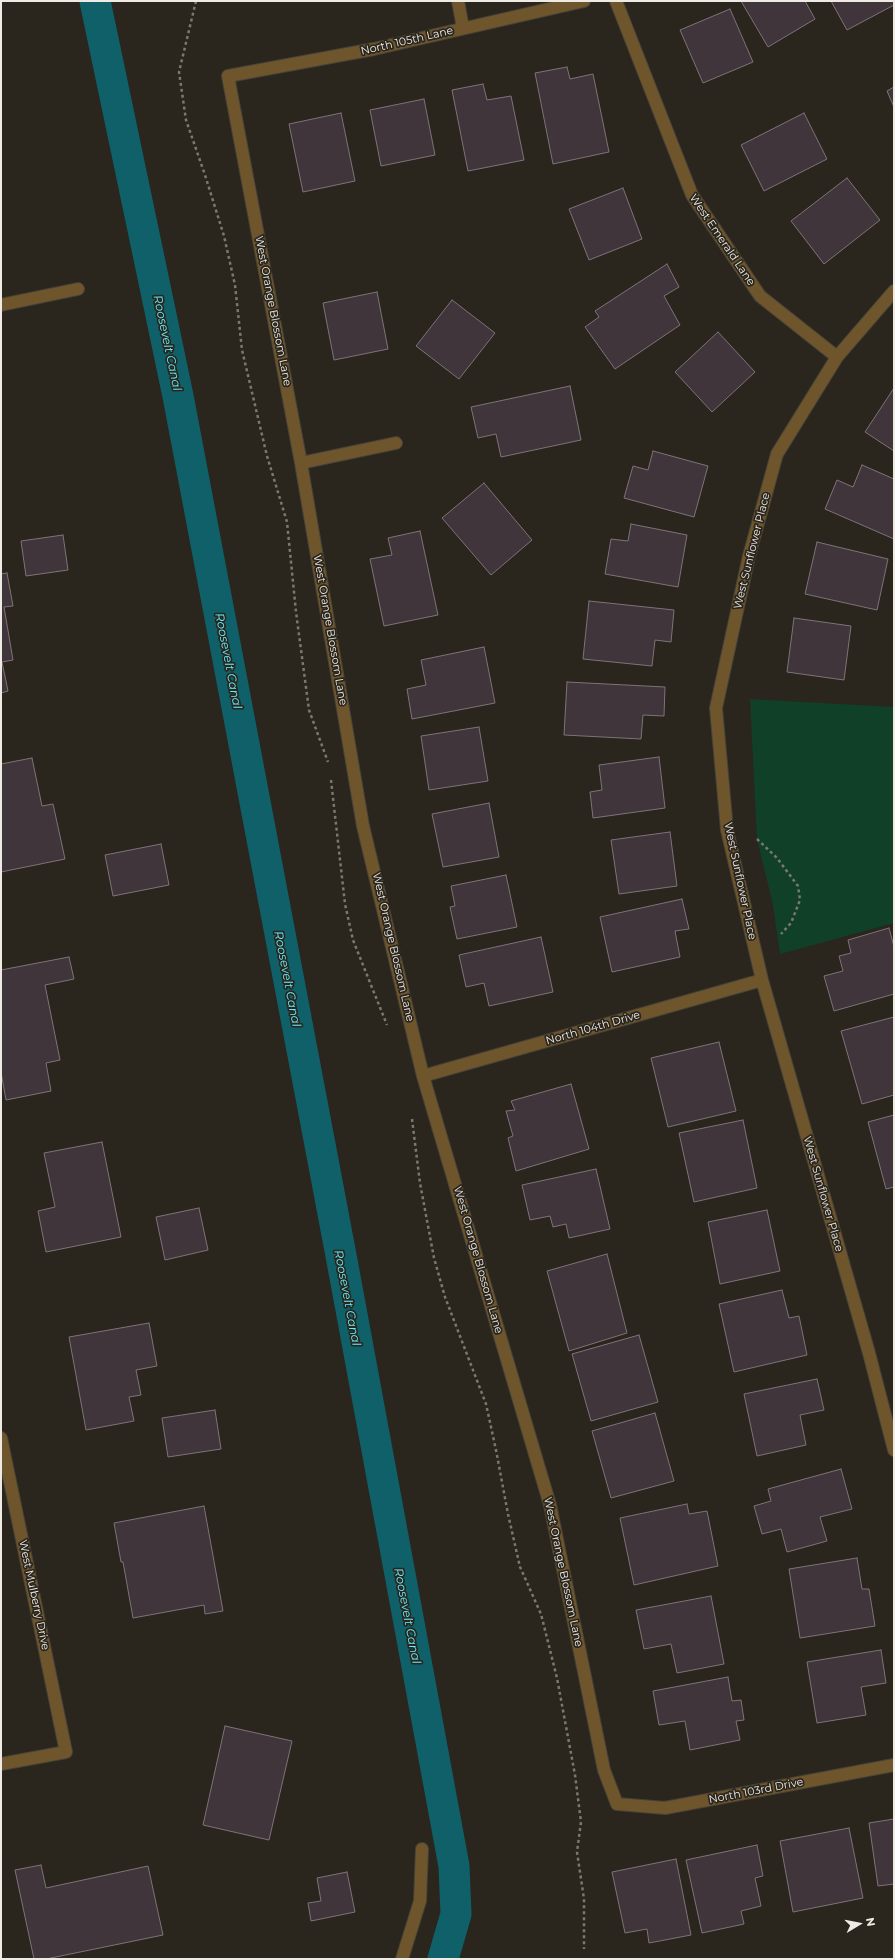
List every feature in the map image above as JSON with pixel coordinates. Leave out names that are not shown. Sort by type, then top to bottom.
[{"type":"street","points":[[458,1],[464,28]]},
{"type":"street","name":"North 105th Lane","points":[[228,76],[374,49],[584,1]]},
{"type":"street","name":"West Emerald Lane","points":[[616,1],[692,195],[760,296],[837,357]]},
{"type":"street","name":"West Orange Blossom Lane","points":[[228,76],[301,463],[363,826],[423,1076],[550,1505],[604,1770],[617,1804]]},
{"type":"street","points":[[1,305],[78,289]]},
{"type":"street","name":"West Sunflower Place","points":[[894,291],[837,357],[777,454],[749,556],[716,708],[727,830],[762,980],[894,1450]]},
{"type":"street","points":[[301,463],[396,443]]},
{"type":"street","name":"North 104th Drive","points":[[423,1076],[762,980]]},
{"type":"street","name":"West Mulberry Drive","points":[[1,1438],[66,1752],[1,1764]]},
{"type":"street","name":"North 103rd Drive","points":[[617,1804],[665,1808],[894,1765]]},
{"type":"street","points":[[402,1959],[420,1901],[422,1849]]},
{"type":"path","points":[[757,838],[777,858],[798,886],[800,900],[791,923],[781,934]]},
{"type":"green space","points":[[750,699],[894,707],[894,923],[780,954],[773,905],[757,839]]},
{"type":"building","points":[[741,1],[805,1],[815,19],[768,47]]},
{"type":"building","points":[[831,1],[894,1],[894,5],[847,30]]},
{"type":"building","points":[[730,9],[753,62],[703,83],[680,30]]},
{"type":"building","points":[[567,67],[570,79],[593,74],[609,152],[553,164],[535,73]]},
{"type":"building","points":[[483,84],[487,100],[511,96],[524,160],[468,171],[452,90]]},
{"type":"building","points":[[894,87],[894,107],[887,91]]},
{"type":"building","points":[[424,99],[435,155],[381,166],[370,110]]},
{"type":"building","points":[[341,113],[355,181],[303,192],[289,124]]},
{"type":"building","points":[[804,113],[827,159],[764,191],[741,145]]},
{"type":"building","points":[[847,178],[880,220],[824,264],[791,221]]},
{"type":"building","points":[[623,188],[642,239],[589,260],[569,209]]},
{"type":"building","points":[[667,264],[679,287],[664,296],[680,325],[615,369],[585,327],[599,317],[595,311]]},
{"type":"building","points":[[377,292],[388,349],[334,360],[323,303]]},
{"type":"building","points":[[452,300],[495,333],[459,379],[416,346]]},
{"type":"building","points":[[718,332],[755,372],[712,412],[675,372]]},
{"type":"building","points":[[570,386],[581,440],[501,457],[496,434],[478,438],[471,407]]},
{"type":"building","points":[[894,388],[894,451],[865,432]]},
{"type":"building","points":[[653,451],[708,466],[694,517],[624,498],[633,466],[648,470]]},
{"type":"building","points":[[862,465],[894,479],[894,539],[825,509],[837,480],[853,487]]},
{"type":"building","points":[[484,483],[532,540],[491,575],[442,518]]},
{"type":"building","points":[[631,524],[687,535],[678,587],[605,574],[611,539],[628,541]]},
{"type":"building","points":[[420,531],[438,615],[384,626],[370,559],[392,555],[388,538]]},
{"type":"building","points":[[63,535],[68,570],[26,576],[21,541]]},
{"type":"building","points":[[817,542],[888,559],[877,610],[805,594]]},
{"type":"building","points":[[7,573],[13,606],[4,607],[13,660],[2,662],[8,691],[1,693],[1,574]]},
{"type":"building","points":[[589,601],[674,610],[671,642],[655,640],[652,666],[583,659]]},
{"type":"building","points":[[794,618],[851,626],[844,680],[787,672]]},
{"type":"building","points":[[484,647],[495,703],[412,719],[407,689],[426,685],[421,660]]},
{"type":"building","points":[[567,682],[665,687],[664,716],[643,715],[641,739],[564,735]]},
{"type":"building","points":[[479,727],[488,781],[429,790],[421,736]]},
{"type":"building","points":[[659,757],[665,808],[593,818],[590,792],[602,790],[599,765]]},
{"type":"building","points":[[32,758],[42,806],[53,804],[65,859],[1,872],[1,764]]},
{"type":"building","points":[[489,803],[499,857],[443,867],[432,814]]},
{"type":"building","points":[[670,832],[677,886],[619,894],[611,840]]},
{"type":"building","points":[[161,844],[169,885],[113,896],[105,855]]},
{"type":"building","points":[[506,875],[517,927],[457,939],[450,907],[455,906],[451,886]]},
{"type":"building","points":[[682,899],[689,929],[675,931],[680,957],[612,972],[600,917]]},
{"type":"building","points":[[889,928],[894,947],[894,994],[834,1011],[824,976],[843,971],[839,956],[851,953],[848,940]]},
{"type":"building","points":[[541,937],[553,992],[489,1006],[484,983],[466,987],[459,955]]},
{"type":"building","points":[[69,957],[74,979],[45,985],[60,1060],[46,1063],[51,1091],[6,1100],[1,1072],[1,970]]},
{"type":"building","points":[[894,1017],[894,1095],[862,1104],[841,1031]]},
{"type":"building","points":[[719,1042],[736,1111],[668,1127],[651,1058]]},
{"type":"building","points":[[571,1084],[589,1149],[516,1171],[508,1138],[513,1136],[506,1111],[515,1110],[511,1101]]},
{"type":"building","points":[[894,1115],[894,1187],[886,1189],[868,1122]]},
{"type":"building","points":[[743,1120],[757,1188],[694,1202],[679,1133]]},
{"type":"building","points":[[102,1142],[121,1237],[46,1252],[38,1211],[55,1207],[44,1153]]},
{"type":"building","points":[[596,1169],[610,1229],[569,1238],[566,1224],[553,1227],[550,1216],[530,1220],[522,1185]]},
{"type":"building","points":[[199,1208],[208,1250],[165,1260],[156,1217]]},
{"type":"building","points":[[767,1210],[780,1271],[720,1284],[708,1222]]},
{"type":"building","points":[[607,1254],[627,1333],[569,1351],[547,1271]]},
{"type":"building","points":[[782,1290],[789,1318],[799,1316],[807,1355],[734,1372],[719,1304]]},
{"type":"building","points":[[149,1323],[157,1366],[136,1370],[141,1395],[129,1397],[134,1421],[86,1430],[69,1337]]},
{"type":"building","points":[[639,1335],[658,1402],[591,1421],[572,1354]]},
{"type":"building","points":[[817,1379],[824,1410],[800,1415],[806,1445],[757,1456],[744,1394]]},
{"type":"building","points":[[215,1410],[221,1449],[168,1457],[162,1418]]},
{"type":"building","points":[[655,1413],[674,1481],[611,1498],[592,1431]]},
{"type":"building","points":[[841,1469],[852,1509],[820,1517],[827,1541],[787,1552],[781,1529],[762,1534],[754,1506],[771,1501],[768,1489]]},
{"type":"building","points":[[687,1504],[689,1514],[707,1511],[718,1566],[634,1585],[620,1518]]},
{"type":"building","points":[[204,1506],[223,1611],[205,1614],[204,1605],[133,1618],[114,1523]]},
{"type":"building","points":[[857,1558],[862,1589],[869,1589],[875,1626],[800,1638],[789,1569]]},
{"type":"building","points":[[711,1596],[724,1664],[677,1673],[671,1644],[644,1649],[636,1610]]},
{"type":"building","points":[[881,1650],[886,1683],[861,1687],[866,1715],[817,1723],[807,1662]]},
{"type":"building","points":[[728,1677],[732,1701],[741,1700],[744,1720],[736,1721],[740,1740],[690,1750],[685,1721],[659,1725],[653,1691]]},
{"type":"building","points":[[225,1726],[292,1741],[269,1840],[203,1825]]},
{"type":"building","points":[[894,1819],[894,1884],[878,1886],[869,1823]]},
{"type":"building","points":[[849,1828],[863,1898],[793,1912],[780,1841]]},
{"type":"building","points":[[757,1845],[763,1876],[755,1878],[761,1906],[741,1911],[744,1924],[702,1933],[686,1860]]},
{"type":"building","points":[[676,1859],[691,1935],[649,1943],[647,1929],[625,1933],[612,1872]]},
{"type":"building","points":[[41,1865],[46,1888],[148,1866],[163,1935],[46,1959],[34,1959],[15,1870]]},
{"type":"building","points":[[347,1872],[355,1912],[311,1921],[308,1903],[321,1901],[317,1878]]},
{"type":"waterway","name":"Roosevelt Canal","points":[[95,1],[178,396],[340,1250],[454,1866],[456,1914],[443,1959]]}]
